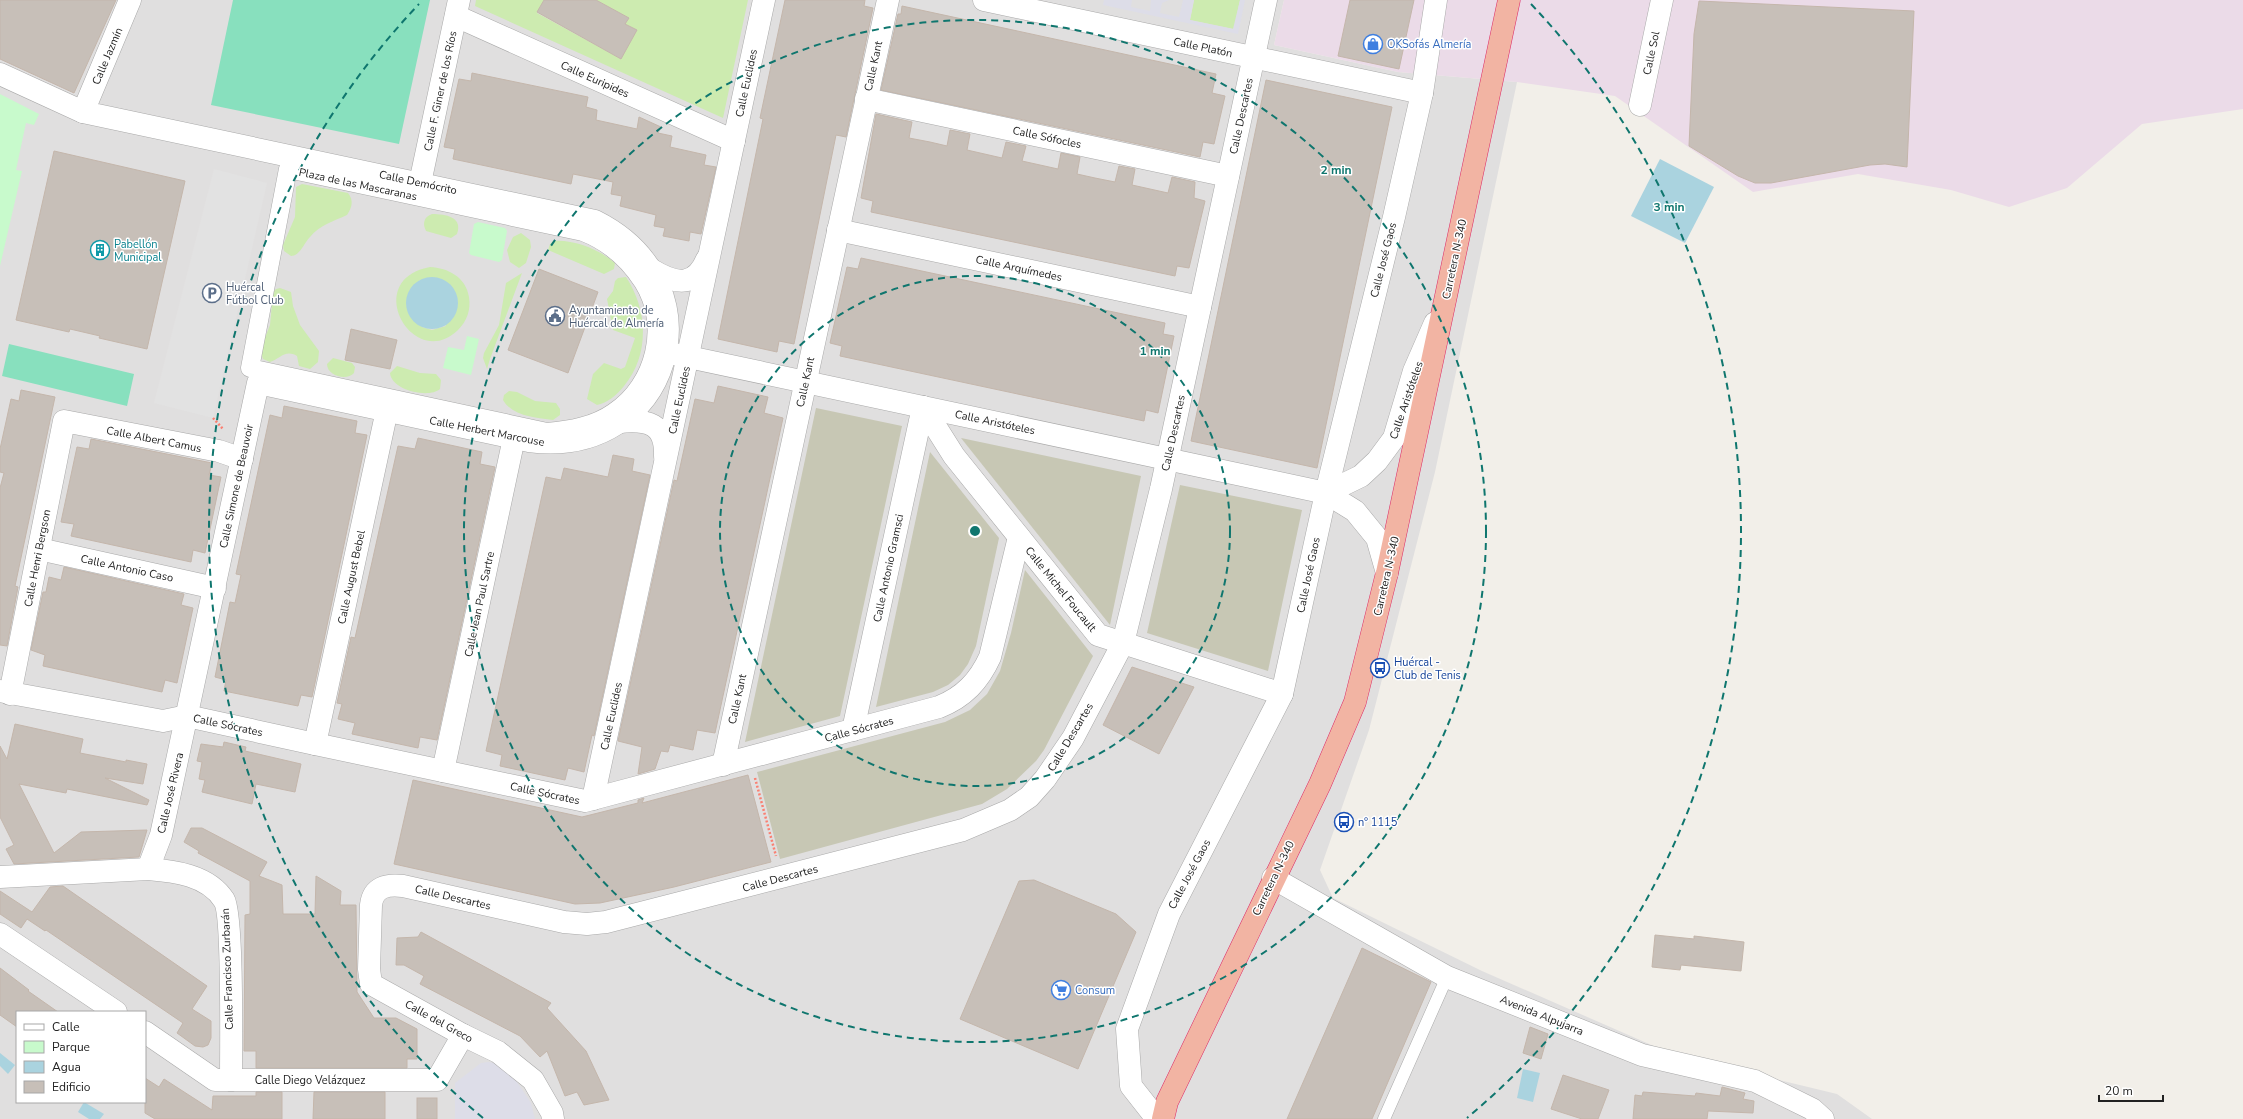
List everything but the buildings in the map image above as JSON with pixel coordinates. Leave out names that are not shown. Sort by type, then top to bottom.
[{"type":"highway","name":"Carretera N-340","points":[[1163,1119],[1167,1102],[1273,878],[1320,784],[1355,702],[1387,573],[1509,0]]},
{"type":"street","name":"Calle Jazmín","points":[[83,112],[130,0]]},
{"type":"street","name":"Calle Euclides","points":[[593,799],[764,0]]},
{"type":"street","name":"Calle Kant","points":[[723,765],[888,0]]},
{"type":"street","name":"Calle Platón","points":[[984,0],[1422,93]]},
{"type":"street","name":"Calle Descartes","points":[[371,905],[372,899],[378,890],[391,884],[564,922],[587,924],[606,922],[962,830],[1010,810],[1029,797],[1045,779],[1073,738],[1122,643],[1168,459],[1266,0]]},
{"type":"street","name":"Calle José Gaos","points":[[1157,1119],[1131,1086],[1127,1029],[1169,914],[1282,694],[1326,493],[1394,217],[1422,93],[1436,0]]},
{"type":"street","name":"Calle Sol","points":[[1640,105],[1662,0]]},
{"type":"street","name":"Calle Euripides","points":[[458,8],[734,141]]},
{"type":"street","name":"Calle F. Giner de los Ríos","points":[[420,182],[458,8]]},
{"type":"street","name":"Calle Demócrito","points":[[0,74],[83,112],[420,182],[595,221],[627,241],[652,270],[666,305],[668,324],[665,352]]},
{"type":"street","name":"Calle Sófocles","points":[[866,99],[1228,176]]},
{"type":"street","name":"Plaza de las Mascaranas","points":[[288,169],[583,232],[609,245],[620,253],[644,283],[652,307],[656,345],[649,372],[640,387],[626,402],[604,418],[574,429],[547,432],[250,368],[288,169]]},
{"type":"street","name":"Calle Arquímedes","points":[[838,230],[1200,307]]},
{"type":"street","points":[[652,270],[666,279],[684,281],[700,272],[710,252]]},
{"type":"street","name":"Calle Aristóteles","points":[[1326,493],[1361,476],[1376,462],[1394,438],[1414,371],[1445,302]]},
{"type":"street","name":"Calle Aristóteles","points":[[665,352],[1326,493],[1355,511],[1377,538],[1387,573]]},
{"type":"street","name":"Calle Herbert Marcouse","points":[[386,410],[514,438],[547,443],[566,442],[603,432],[634,410],[656,379],[665,352]]},
{"type":"street","name":"Calle Simone de Beauvoir","points":[[187,716],[258,383],[386,410]]},
{"type":"street","name":"Calle Michel Foucault","points":[[923,407],[954,456],[1098,636],[1282,694]]},
{"type":"street","name":"Calle Antonio Gramsci","points":[[854,730],[923,407]]},
{"type":"street","name":"Calle August Bebel","points":[[315,744],[386,410]]},
{"type":"street","points":[[619,422],[636,420],[653,425],[664,440],[665,461]]},
{"type":"street","name":"Calle Albert Camus","points":[[64,421],[218,451],[242,459]]},
{"type":"street","name":"Calle Henri Bergson","points":[[5,692],[39,549],[64,421]]},
{"type":"street","name":"Calle Jean Paul Sartre","points":[[443,771],[514,438]]},
{"type":"street","name":"Calle Sócrates","points":[[5,692],[163,721],[187,716],[585,801],[939,707],[970,689],[984,669],[990,657],[1019,537]]},
{"type":"street","name":"Calle Antonio Caso","points":[[39,549],[214,588]]},
{"type":"street","name":"Calle José Rivera","points":[[148,869],[161,835],[187,716]]},
{"type":"street","name":"Calle Francisco Zurbarán","points":[[0,877],[148,869],[172,871],[194,876],[211,887],[224,901],[228,929],[231,1080]]},
{"type":"street","name":"Avenida Alpujarra","points":[[1273,878],[1447,977],[1642,1055],[1755,1081],[1812,1109],[1823,1119]]},
{"type":"street","name":"Calle del Greco","points":[[371,905],[369,969],[371,984],[463,1035],[498,1052],[533,1080],[552,1113],[553,1119]]},
{"type":"street","points":[[0,934],[115,1011]]},
{"type":"street","name":"Calle Diego Velázquez","points":[[146,1033],[215,1080],[437,1080],[463,1035]]},
{"type":"lane","points":[[1384,1119],[1447,977]]},
{"type":"path","points":[[750,758],[777,861]]},
{"type":"shaded area","points":[[0,0],[1284,0],[1274,45],[1398,72],[1517,82],[1435,472],[1369,730],[1320,870],[1333,898],[1482,971],[1672,1054],[1837,1094],[1872,1119],[0,1119]]},
{"type":"shaded area","points":[[1104,0],[1132,0],[1131,7],[1150,11],[1151,0],[1169,0],[1162,3],[1160,13],[1179,17],[1183,0],[1194,0],[1190,20],[1233,29],[1240,0],[1245,0],[1238,34],[1103,5]]},
{"type":"shaded area","points":[[1284,0],[2243,0],[2243,109],[2142,124],[2067,188],[2009,207],[1951,190],[1858,174],[1753,192],[1615,96],[1517,82],[1398,72],[1274,45]]},
{"type":"shaded area","name":"Huércal Fútbol Club","points":[[214,169],[267,183],[213,418],[154,403]]},
{"type":"shaded area","points":[[816,408],[902,426],[840,716],[745,742]]},
{"type":"shaded area","points":[[961,438],[1141,476],[1110,625]]},
{"type":"shaded area","points":[[930,452],[999,538],[976,646],[968,664],[960,675],[948,685],[933,692],[876,707]]},
{"type":"shaded area","points":[[1180,485],[1302,510],[1268,671],[1147,633]]},
{"type":"shaded area","points":[[1025,570],[1093,656],[1044,750],[1036,761],[1007,789],[982,804],[780,859],[757,772],[945,722],[970,710],[987,694],[1000,671],[1011,633]]},
{"type":"shaded area","points":[[481,1063],[495,1063],[515,1079],[531,1103],[535,1119],[455,1119],[455,1083]]},
{"type":"green space","points":[[233,0],[430,0],[399,144],[211,105]]},
{"type":"green space","points":[[476,0],[544,0],[537,13],[621,59],[637,30],[625,24],[629,18],[596,0],[748,0],[723,118],[475,6]]},
{"type":"green space","points":[[1194,0],[1240,0],[1234,29],[1190,20]]},
{"type":"green space","points":[[0,94],[39,114],[34,125],[26,123],[16,170],[22,171],[0,266]]},
{"type":"green space","points":[[302,184],[348,193],[352,204],[347,215],[318,229],[297,254],[291,256],[284,251],[283,245],[295,217],[296,187]]},
{"type":"green space","points":[[432,214],[448,216],[455,220],[458,224],[457,234],[451,238],[426,231],[424,221]]},
{"type":"green space","points":[[478,222],[505,228],[507,231],[502,260],[499,262],[471,255],[469,253],[474,224]]},
{"type":"green space","points":[[521,233],[530,240],[531,247],[526,263],[519,268],[510,262],[507,250],[513,237]]},
{"type":"green space","points":[[553,241],[569,242],[586,246],[609,258],[615,263],[614,269],[604,274],[548,250]]},
{"type":"green space","points":[[430,267],[443,269],[460,279],[467,290],[469,297],[469,311],[464,323],[458,330],[441,340],[425,340],[411,332],[401,320],[396,304],[399,288],[409,275]],"holes":[[[420,280],[446,326],[432,330],[422,327],[410,290]]]},
{"type":"green space","points":[[522,273],[487,369],[483,358],[484,353],[499,325],[506,283]]},
{"type":"green space","points":[[626,277],[639,304],[643,332],[642,347],[632,374],[624,386],[612,398],[597,405],[587,399],[593,374],[604,363],[621,369],[625,367],[635,338],[613,330],[607,299],[613,291],[615,281],[618,278]]},
{"type":"green space","points":[[280,288],[291,292],[293,306],[300,325],[319,351],[318,362],[310,369],[299,366],[297,356],[293,354],[283,355],[270,362],[263,359],[260,350],[270,325],[273,292]]},
{"type":"green space","points":[[467,336],[479,339],[471,375],[443,368],[448,347],[464,350]]},
{"type":"green space","points":[[9,344],[134,374],[127,406],[2,376]]},
{"type":"green space","points":[[333,358],[352,363],[355,367],[354,373],[347,377],[342,377],[330,372],[327,364]]},
{"type":"green space","points":[[397,366],[420,373],[436,374],[441,380],[440,389],[435,392],[420,393],[403,388],[392,379],[390,373]]},
{"type":"green space","points":[[509,391],[517,392],[535,401],[556,403],[560,409],[560,415],[553,420],[518,413],[512,410],[503,400],[504,395]]},
{"type":"water","points":[[1660,159],[1714,187],[1685,243],[1631,216]]},
{"type":"water","points":[[427,277],[437,277],[446,281],[454,289],[458,298],[458,308],[454,317],[446,325],[437,329],[427,329],[418,325],[410,317],[406,308],[406,298],[410,289],[418,281]]},
{"type":"water","points":[[0,1053],[15,1065],[8,1074],[0,1066]]},
{"type":"water","points":[[1523,1069],[1540,1073],[1533,1102],[1517,1098]]},
{"type":"water","points":[[83,1103],[86,1103],[104,1114],[100,1119],[89,1119],[78,1112]]},
{"type":"place","name":"OKSofás Almería","points":[[1373,44]]},
{"type":"place","name":"Pabellón Municipal","points":[[100,250]]},
{"type":"place","name":"Huércal Fútbol Club","points":[[212,293]]},
{"type":"place","name":"Ayuntamiento de Huércal de Almería","points":[[555,316]]},
{"type":"place","name":"Huércal - Club de Tenis","points":[[1380,668]]},
{"type":"place","name":"n° 1115","points":[[1344,822]]},
{"type":"place","name":"Consum","points":[[1061,990]]}]
